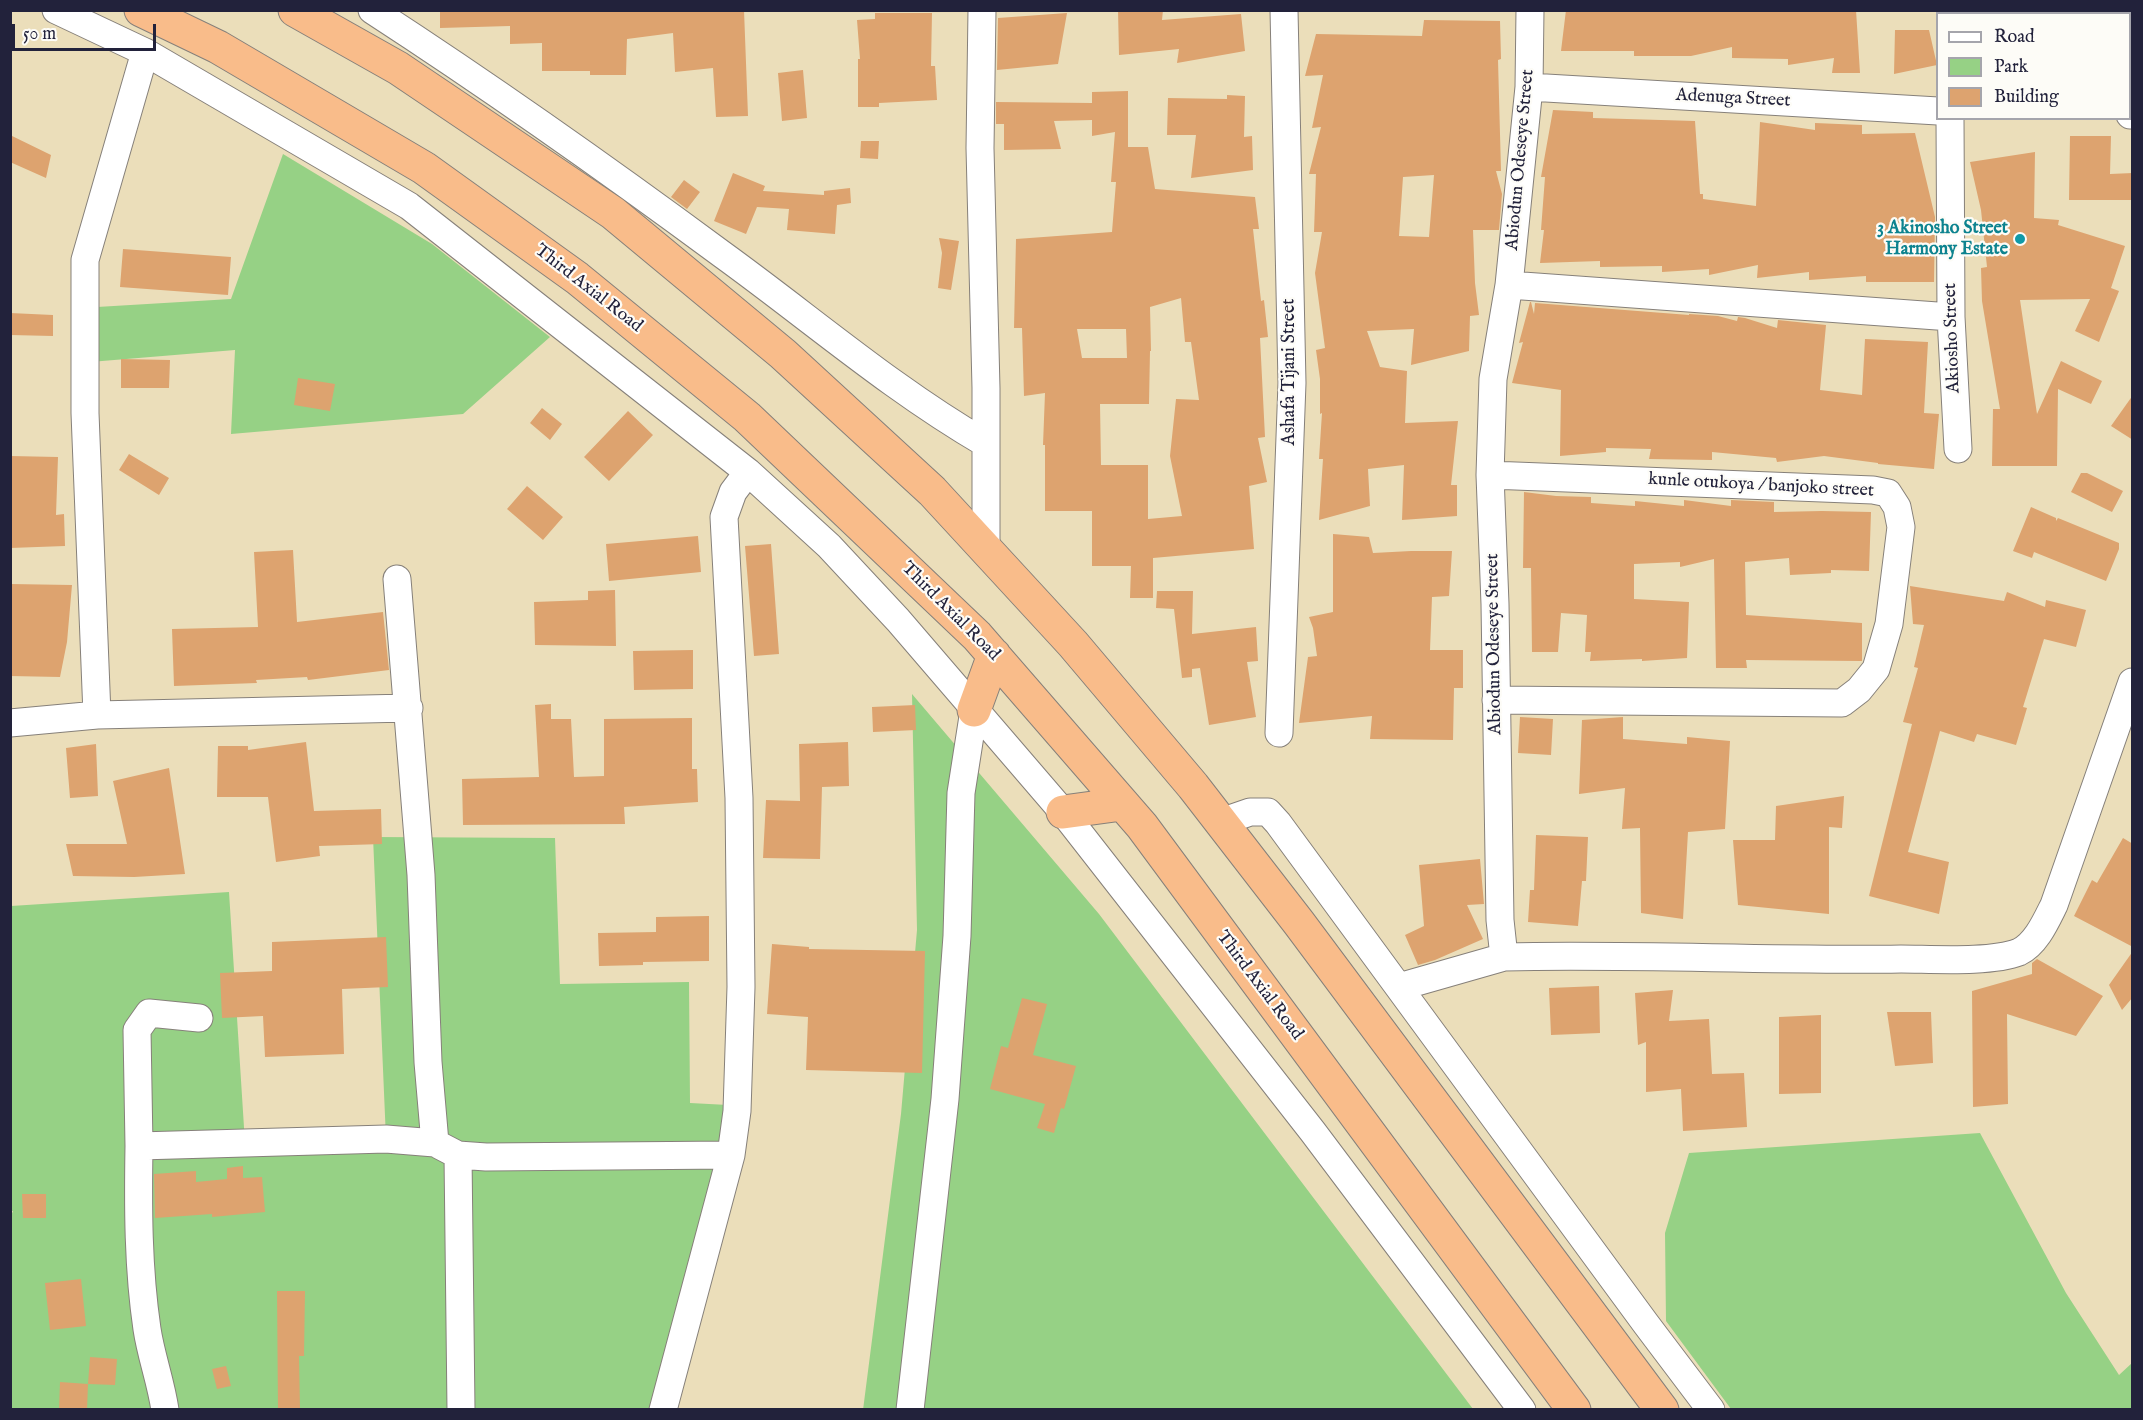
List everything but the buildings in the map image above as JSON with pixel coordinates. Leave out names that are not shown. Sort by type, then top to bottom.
[{"type":"highway","name":"Third Axial Road","points":[[141,10],[218,47],[424,168],[578,278],[747,417],[921,582],[994,655],[1142,826],[1574,1410]]},
{"type":"highway","points":[[295,10],[398,68],[613,213],[783,354],[932,491],[1072,644],[1221,822],[1662,1410]]},
{"type":"highway","points":[[974,710],[994,655]]},
{"type":"highway","points":[[1063,812],[1122,804]]},
{"type":"street","points":[[56,10],[145,52],[409,206],[748,472],[829,546],[898,620],[1063,812],[1313,1132],[1522,1410]]},
{"type":"street","points":[[372,10],[532,116],[724,255],[940,417],[985,443]]},
{"type":"street","points":[[982,10],[980,148],[986,388],[986,548]]},
{"type":"street","name":"Ashafa Tijani Street","points":[[1279,733],[1292,383],[1284,10]]},
{"type":"street","name":"Abiodun Odeseye Street","points":[[1504,957],[1500,920],[1490,475],[1493,379],[1509,285],[1529,87],[1530,10]]},
{"type":"street","points":[[97,715],[84,413],[85,260],[145,52]]},
{"type":"street","name":"Adenuga Street","points":[[1529,87],[1936,111]]},
{"type":"street","name":"Akiosho Street","points":[[1950,120],[1951,317],[1958,449]]},
{"type":"street","points":[[1509,285],[1951,317]]},
{"type":"street","points":[[663,1410],[731,1155],[737,1111],[741,987],[739,798],[724,517],[733,492],[748,472]]},
{"type":"street","name":"kunle otukoya / banjoko street","points":[[1490,475],[1873,490],[1888,493],[1897,507],[1901,527],[1889,624],[1876,669],[1859,690],[1842,703],[1496,700]]},
{"type":"street","points":[[397,579],[409,708],[420,874],[428,1062],[446,1149],[461,1410]]},
{"type":"street","points":[[1399,987],[1504,957],[1827,960],[1992,958],[2021,951],[2041,932],[2054,905],[2133,682]]},
{"type":"street","points":[[10,723],[97,715],[409,708]]},
{"type":"street","points":[[909,1410],[945,1099],[957,936],[961,793],[974,710]]},
{"type":"street","points":[[1221,822],[1250,812],[1268,812],[1278,823],[1711,1410]]},
{"type":"street","points":[[165,1410],[161,1383],[147,1330],[138,1234],[137,1030],[149,1013],[199,1018]]},
{"type":"street","points":[[139,1146],[386,1139],[486,1157],[731,1155]]},
{"type":"green space","points":[[283,154],[432,244],[550,337],[463,414],[231,434],[235,350],[90,362],[97,307],[231,299]]},
{"type":"green space","points":[[912,694],[1099,914],[1473,1409],[863,1410],[901,1114],[917,930]]},
{"type":"green space","points":[[373,837],[555,838],[560,984],[689,982],[690,1103],[728,1105],[658,1409],[11,1409],[10,1218],[13,1211],[10,1211],[11,906],[229,892],[245,1143],[386,1139]]},
{"type":"green space","points":[[1980,1133],[2066,1293],[2119,1375],[2132,1363],[2132,1409],[1731,1409],[1666,1321],[1665,1233],[1689,1153]]},
{"type":"place","name":"3 Akinosho Street Harmony Estate","points":[[2020,239]]}]
